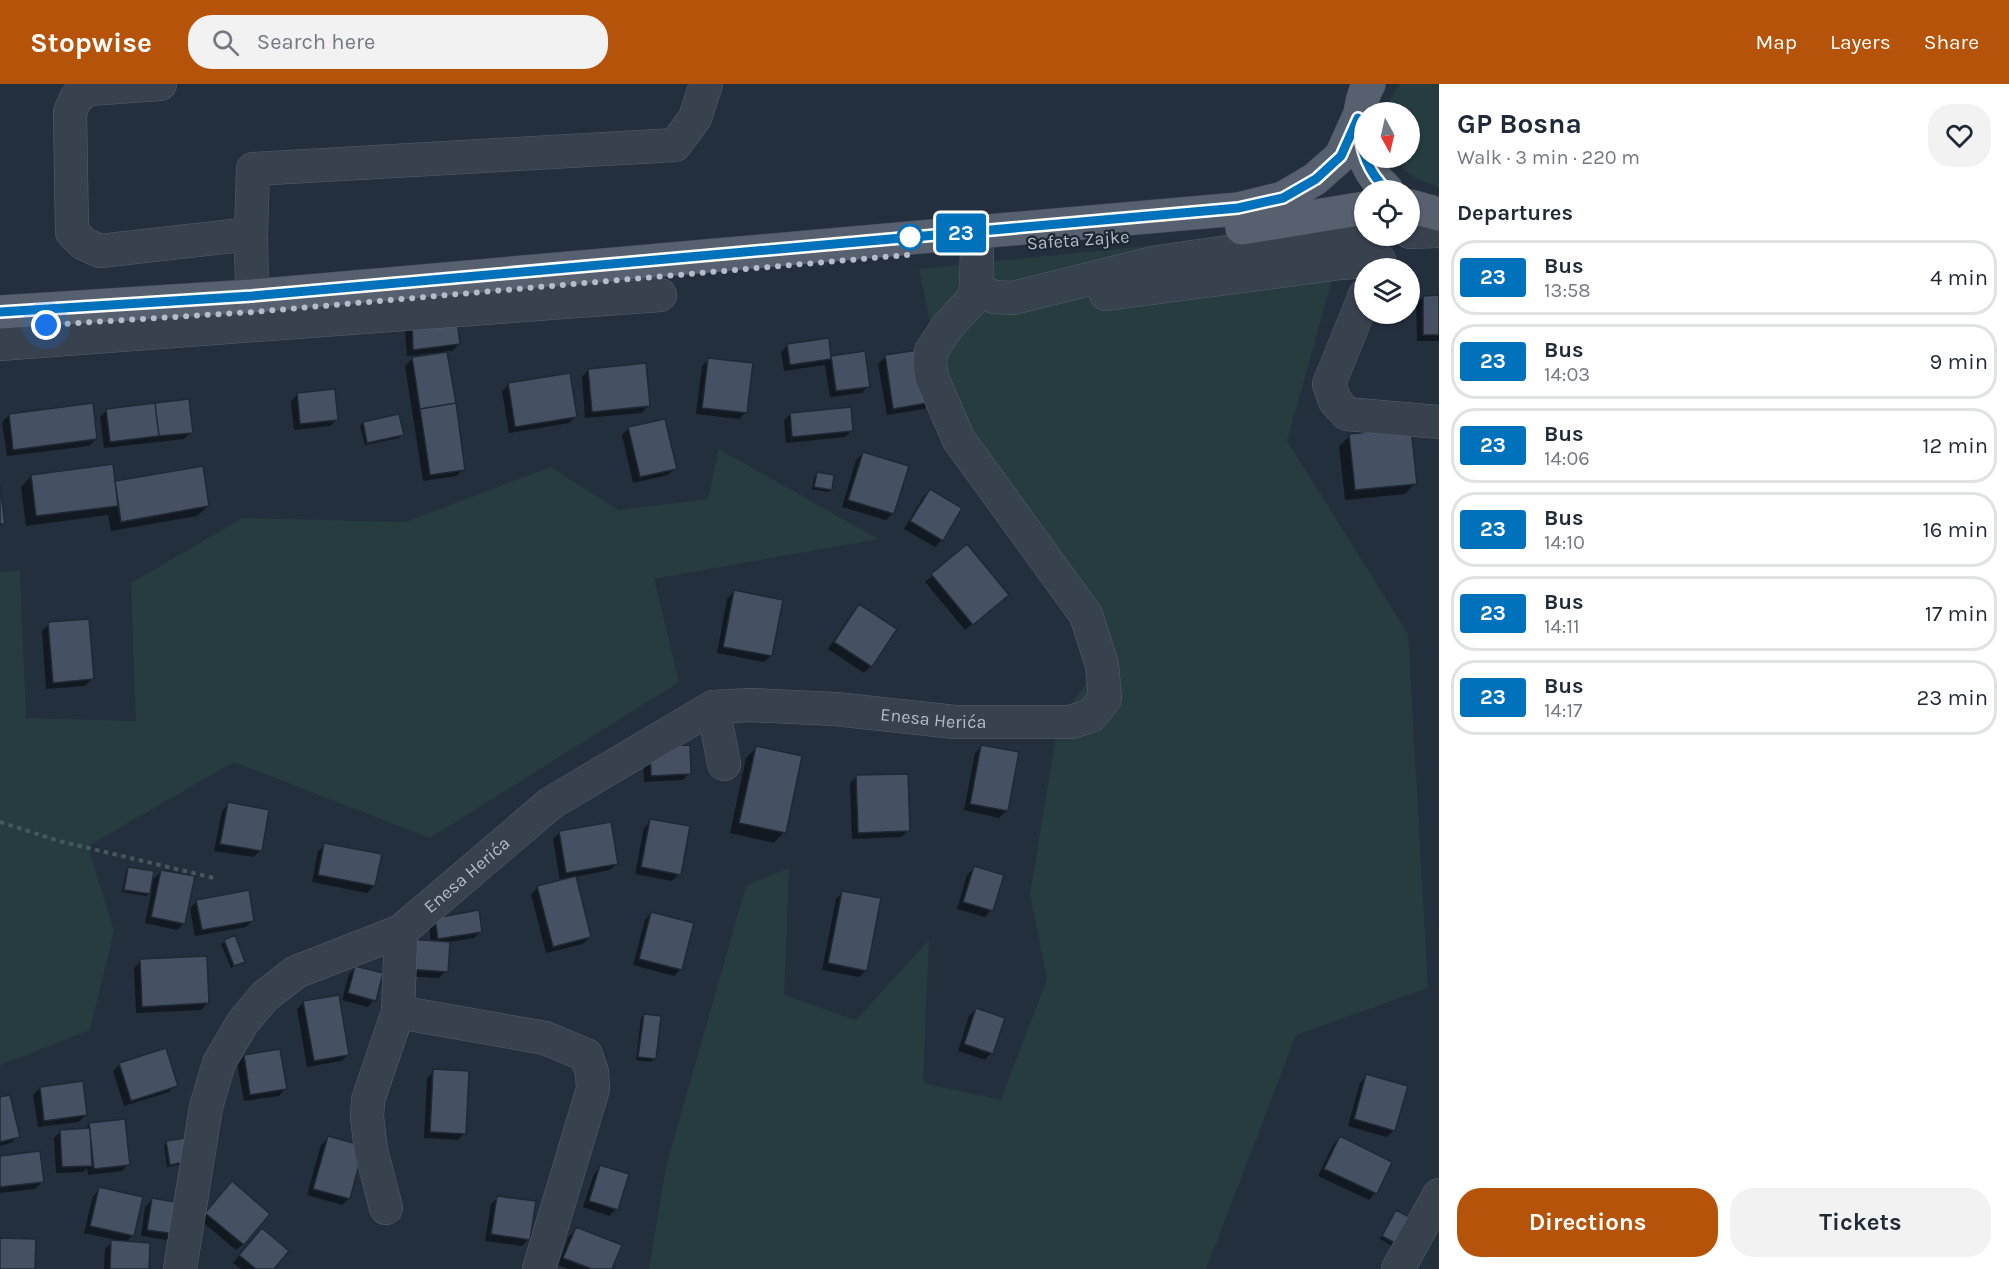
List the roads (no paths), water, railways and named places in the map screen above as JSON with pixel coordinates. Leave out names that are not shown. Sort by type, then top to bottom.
[{"type":"main road","name":"Safeta Zajke","points":[[1362,102],[1369,84]]},
{"type":"main road","name":"Safeta Zajke","points":[[0,312],[252,296],[1238,208],[1283,198],[1316,179],[1341,156],[1354,127]]},
{"type":"main road","name":"Safeta Zajke","points":[[1369,168],[1378,180]]},
{"type":"main road","name":"Safeta Zajke","points":[[0,328],[253,312],[977,248],[1243,228],[1354,210]]},
{"type":"main road","points":[[1420,216],[1433,227]]},
{"type":"street","points":[[160,84],[89,89],[76,98],[70,112],[72,232],[84,244],[100,251],[251,234]]},
{"type":"street","points":[[252,296],[253,169],[675,145],[695,118],[706,84]]},
{"type":"street","points":[[977,248],[961,310],[1341,263],[1378,250]]},
{"type":"street","points":[[0,344],[660,295]]},
{"type":"street","name":"Enesa Herića","points":[[189,1262],[206,1107],[219,1064],[243,1022],[265,996],[296,972],[401,931],[551,803],[713,707],[751,705],[835,709],[955,722],[1071,722],[1092,715],[1105,698],[1102,665],[1086,615],[959,440],[932,378],[931,351],[961,310]]},
{"type":"street","points":[[1354,323],[1329,384],[1335,401],[1347,414],[1439,422]]},
{"type":"street","points":[[713,707],[724,764]]},
{"type":"street","points":[[386,1208],[371,1150],[367,1117],[368,1100],[398,1012],[401,931]]},
{"type":"street","points":[[398,1012],[545,1038],[586,1055],[592,1072],[593,1089],[539,1269]]},
{"type":"street","points":[[1398,1269],[1439,1195]]}]
